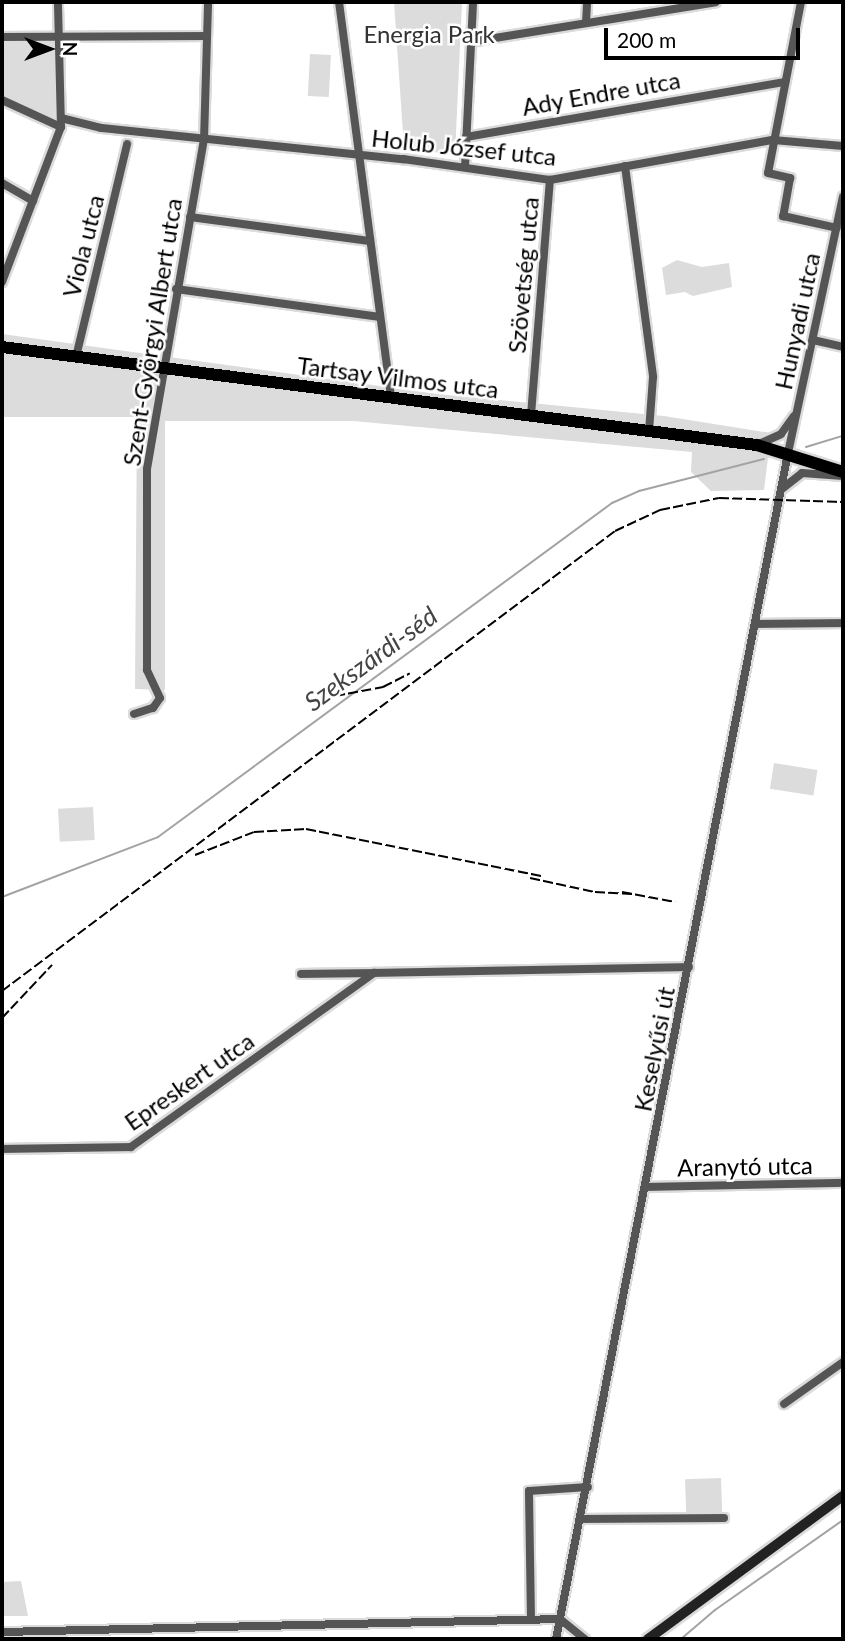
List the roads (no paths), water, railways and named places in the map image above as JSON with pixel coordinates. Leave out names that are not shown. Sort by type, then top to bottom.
[{"type":"main road","name":"Tartsay Vilmos utca","points":[[2,347],[757,445],[788,453],[843,474]]},
{"type":"main road","points":[[649,1638],[843,1496]]},
{"type":"street","points":[[2,282],[4,269],[33,201],[61,122],[58,2]]},
{"type":"street","name":"Szent-Györgyi Albert utca","points":[[134,714],[160,702],[148,670],[147,469],[176,289],[204,140],[208,2]]},
{"type":"street","points":[[340,2],[356,155],[391,397]]},
{"type":"street","points":[[465,167],[473,2]]},
{"type":"street","points":[[586,23],[587,2]]},
{"type":"street","points":[[470,42],[716,2]]},
{"type":"street","points":[[801,2],[768,173],[790,178],[783,216],[837,228]]},
{"type":"street","points":[[2,37],[207,36]]},
{"type":"street","name":"Ady Endre utca","points":[[466,137],[785,82]]},
{"type":"street","name":"Holub József utca","points":[[2,100],[61,122],[465,167],[550,180],[774,139],[843,146]]},
{"type":"street","name":"Viola utca","points":[[76,358],[127,144]]},
{"type":"street","points":[[625,166],[653,377],[649,431]]},
{"type":"street","name":"Szövetség utca","points":[[531,415],[550,180]]},
{"type":"street","points":[[2,183],[33,201]]},
{"type":"street","name":"Hunyadi utca","points":[[788,453],[843,197]]},
{"type":"street","points":[[190,217],[369,241]]},
{"type":"street","points":[[176,289],[380,317]]},
{"type":"street","points":[[813,340],[843,347]]},
{"type":"street","points":[[757,445],[780,433],[797,411]]},
{"type":"street","name":"Keselyűsi út","points":[[556,1639],[648,1187],[788,453]]},
{"type":"street","points":[[781,491],[802,473],[843,474]]},
{"type":"street","points":[[756,624],[843,623]]},
{"type":"street","points":[[301,974],[690,967]]},
{"type":"street","name":"Epreskert utca","points":[[2,1149],[131,1147],[374,973]]},
{"type":"street","name":"Aranytó utca","points":[[648,1187],[843,1183]]},
{"type":"street","points":[[784,1404],[843,1362]]},
{"type":"street","points":[[531,1620],[529,1491],[588,1487]]},
{"type":"street","points":[[581,1519],[724,1518]]},
{"type":"street","points":[[2,1632],[560,1619],[585,1639]]},
{"type":"waterway","name":"Szekszárdi-séd","points":[[806,447],[843,436]]},
{"type":"waterway","name":"Szekszárdi-séd","points":[[2,897],[158,837],[612,503],[639,491],[764,459]]},
{"type":"waterway","points":[[681,1639],[715,1610],[843,1520]]},
{"type":"railway","points":[[2,991],[615,531],[660,510],[719,498],[843,502]]},
{"type":"railway","points":[[335,696],[383,687],[410,673]]},
{"type":"railway","points":[[195,855],[254,832],[306,829],[542,876]]},
{"type":"railway","points":[[530,878],[595,892],[632,894]]},
{"type":"railway","points":[[622,892],[675,902]]},
{"type":"railway","points":[[2,1018],[52,965]]},
{"type":"park label","name":"Energia Park","points":[[429,34]]}]
